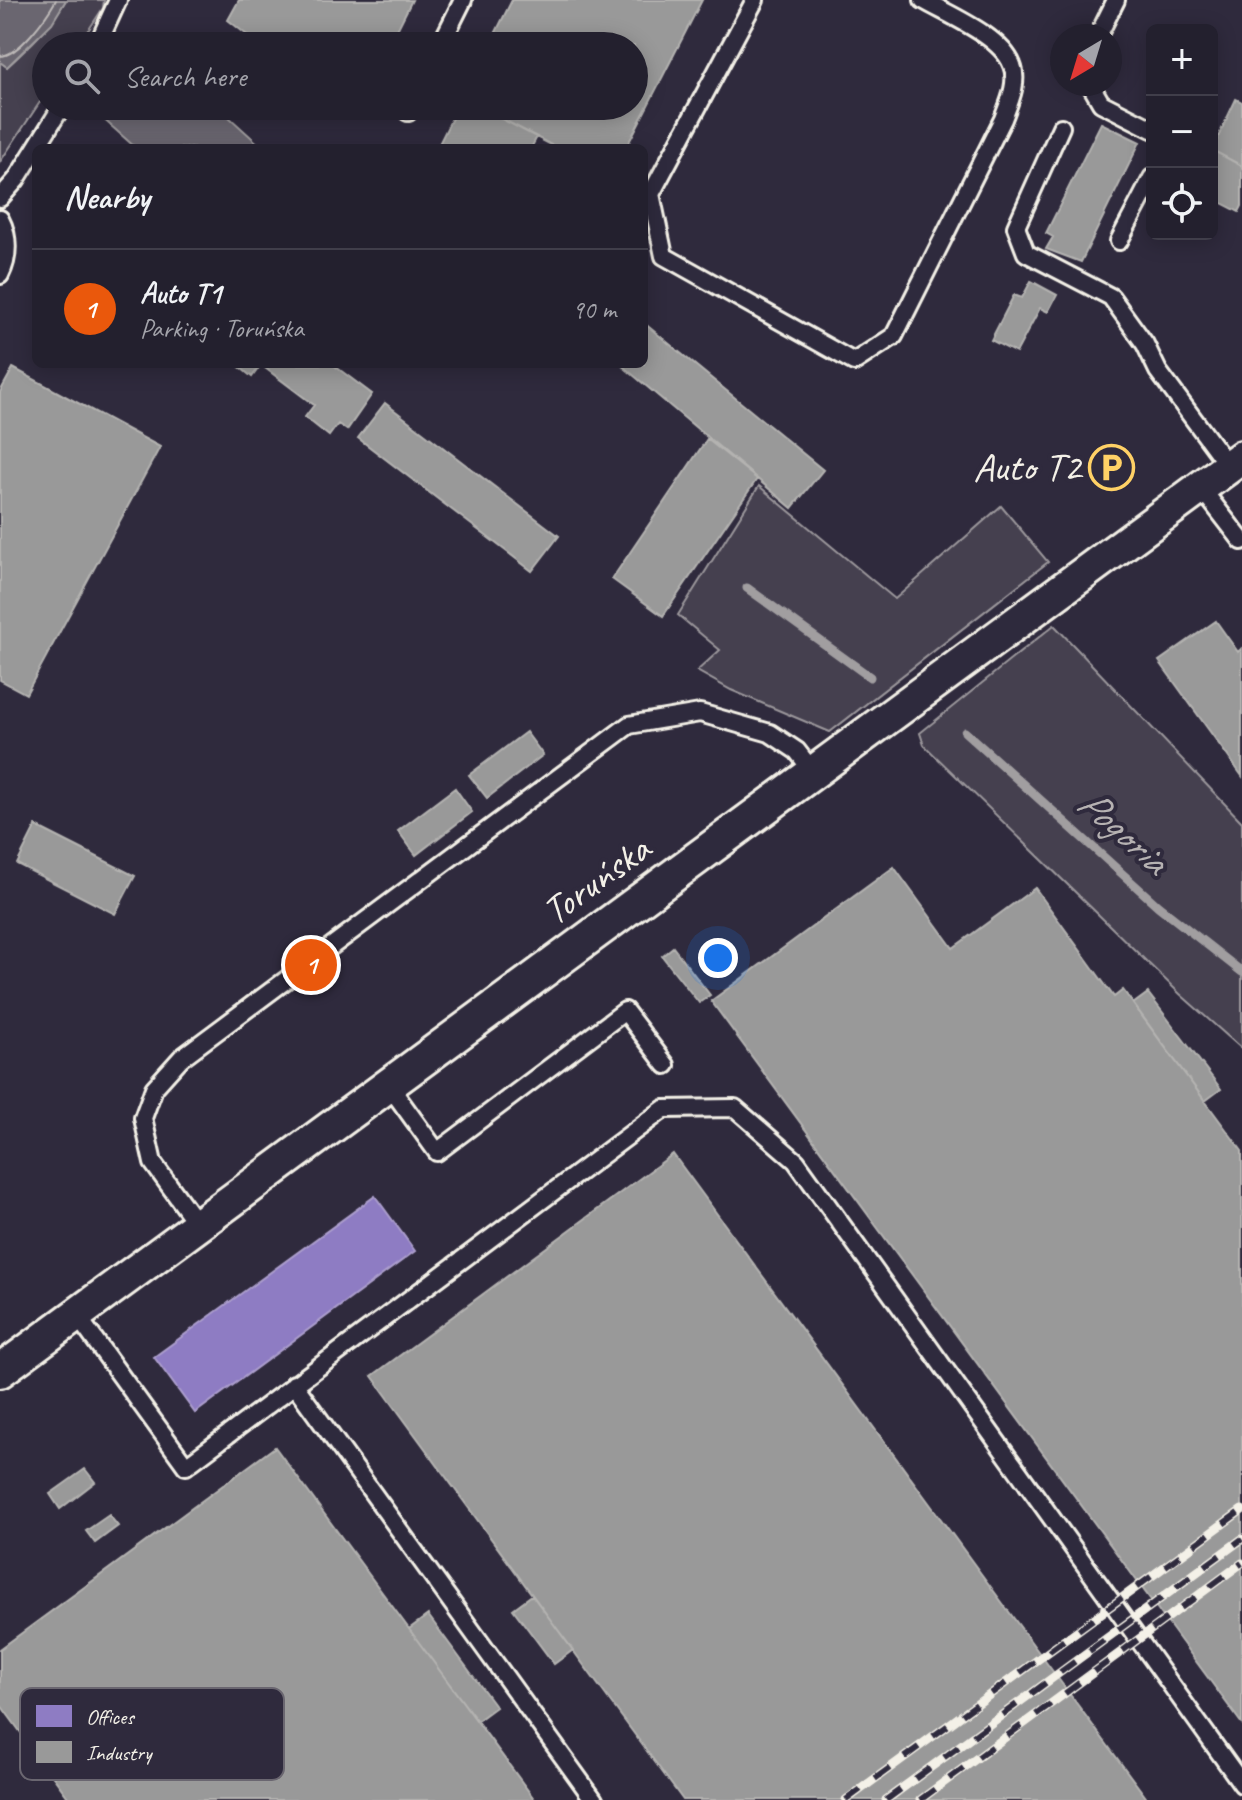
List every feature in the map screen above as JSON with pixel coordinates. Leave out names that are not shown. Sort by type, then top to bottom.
[{"type":"street","name":"Toruńska","points":[[0,1371],[1236,462]]},
{"type":"lane","points":[[103,32],[118,0]]},
{"type":"lane","points":[[447,32],[463,0]]},
{"type":"lane","points":[[755,0],[651,194],[664,256],[854,362],[894,336],[1003,119],[1013,92],[1013,66],[998,45],[923,0]]},
{"type":"lane","points":[[1104,24],[1116,0]]},
{"type":"lane","points":[[1097,96],[1101,103],[1146,126]]},
{"type":"lane","points":[[38,144],[53,120]]},
{"type":"lane","points":[[1061,127],[1016,227],[1026,253],[1111,297],[1145,344],[1158,371],[1236,462]]},
{"type":"lane","points":[[0,198],[32,154]]},
{"type":"lane","points":[[1119,241],[1146,189]]},
{"type":"lane","points":[[0,219],[5,229],[7,262],[0,275]]},
{"type":"lane","points":[[1201,488],[1242,541]]},
{"type":"lane","points":[[198,1225],[153,1163],[143,1118],[154,1088],[181,1058],[629,725],[700,713],[770,733],[797,751],[814,773]]},
{"type":"lane","points":[[388,1084],[437,1152],[625,1011],[666,1065]]},
{"type":"lane","points":[[76,1314],[186,1466],[664,1109],[735,1108],[796,1161],[1242,1784]]},
{"type":"lane","points":[[294,1384],[594,1800]]},
{"type":"shaded area","points":[[66,0],[104,0],[103,8],[87,32],[42,32]]},
{"type":"shaded area","points":[[32,44],[32,114],[0,162],[0,62],[7,67]]},
{"type":"shaded area","points":[[759,486],[895,599],[1001,506],[1048,562],[830,732],[731,690],[697,671],[720,650],[678,615]]},
{"type":"shaded area","points":[[1054,625],[1242,822],[1242,1049],[1180,994],[924,745],[920,733]]},
{"type":"water","points":[[0,0],[66,0],[52,23],[43,32],[32,32],[32,43],[7,67],[0,62]]},
{"type":"water","points":[[104,120],[232,120],[259,144],[132,144]]},
{"type":"building: Offices","points":[[375,1196],[415,1251],[195,1413],[154,1357]]},
{"type":"building: Industry","points":[[239,0],[412,0],[396,32],[243,32],[228,20]]},
{"type":"building: Industry","points":[[512,0],[702,0],[648,105],[648,32],[496,32]]},
{"type":"building: Industry","points":[[1236,99],[1242,102],[1242,166],[1218,153],[1218,137]]},
{"type":"building: Industry","points":[[451,120],[504,120],[537,137],[533,144],[439,144]]},
{"type":"building: Industry","points":[[504,120],[640,120],[628,144],[549,144]]},
{"type":"building: Industry","points":[[1101,123],[1140,142],[1081,262],[1046,249],[1053,237],[1046,233]]},
{"type":"building: Industry","points":[[1218,153],[1242,166],[1242,206],[1239,212],[1218,201]]},
{"type":"building: Industry","points":[[1031,281],[1057,295],[1048,312],[1040,308],[1016,353],[991,340],[1014,295],[1022,298]]},
{"type":"building: Industry","points":[[648,326],[823,470],[792,508],[625,368],[648,368]]},
{"type":"building: Industry","points":[[13,368],[160,447],[26,694],[0,680],[0,392]]},
{"type":"building: Industry","points":[[241,368],[259,368],[252,377]]},
{"type":"building: Industry","points":[[265,368],[337,368],[372,394],[347,430],[338,424],[329,436],[305,417],[314,405]]},
{"type":"building: Industry","points":[[385,403],[559,536],[532,571],[358,438]]},
{"type":"building: Industry","points":[[707,439],[757,479],[663,616],[612,579]]},
{"type":"building: Industry","points":[[1216,621],[1238,652],[1242,648],[1242,776],[1159,661]]},
{"type":"building: Industry","points":[[526,732],[543,755],[487,798],[469,775]]},
{"type":"building: Industry","points":[[455,788],[472,812],[416,855],[398,831]]},
{"type":"building: Industry","points":[[36,826],[135,876],[115,914],[17,864]]},
{"type":"building: Industry","points":[[894,867],[953,948],[1035,888],[1114,997],[1123,990],[1242,1151],[1242,1724],[711,1001]]},
{"type":"building: Industry","points":[[673,947],[710,995],[699,1003],[662,956]]},
{"type":"building: Industry","points":[[1148,993],[1221,1089],[1205,1101],[1133,1004]]},
{"type":"building: Industry","points":[[673,1154],[1148,1800],[683,1800],[610,1701],[372,1376]]},
{"type":"building: Industry","points":[[275,1447],[535,1800],[70,1800],[55,1780],[284,1780],[284,1688],[20,1688],[20,1731],[0,1704],[0,1649]]},
{"type":"building: Industry","points":[[85,1469],[95,1482],[60,1509],[50,1494]]},
{"type":"building: Industry","points":[[109,1515],[118,1526],[95,1543],[86,1531]]},
{"type":"building: Industry","points":[[532,1595],[573,1650],[554,1664],[513,1609]]},
{"type":"building: Industry","points":[[428,1615],[496,1707],[477,1721],[409,1629]]},
{"type":"waterway","name":"Pogoria","points":[[747,588],[870,677]]},
{"type":"waterway","name":"Pogoria","points":[[965,732],[1158,906],[1242,972]]},
{"type":"railway","points":[[846,1800],[1242,1510]]},
{"type":"railway","points":[[886,1800],[1242,1539]]},
{"type":"railway","points":[[920,1800],[1242,1563]]},
{"type":"place","name":"Auto T2","points":[[1112,467]]},
{"type":"place","name":"Auto T1","points":[[311,965]]}]
